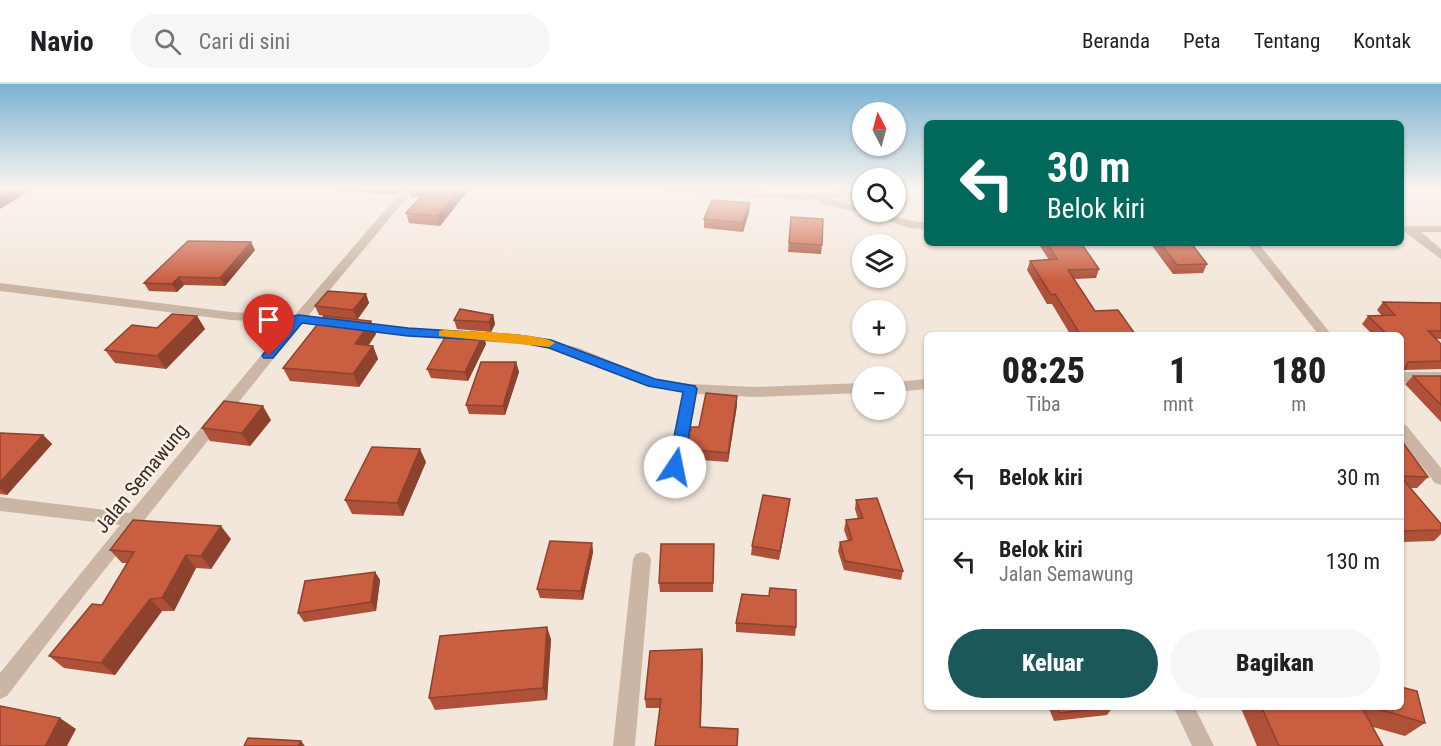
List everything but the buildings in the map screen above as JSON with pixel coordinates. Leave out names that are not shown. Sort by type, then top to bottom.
[{"type":"street","name":"Jalan Semawung","points":[[0,689],[134,520],[350,256],[383,219]]},
{"type":"street","points":[[900,222],[924,226]]},
{"type":"street","points":[[1405,229],[1441,229]]},
{"type":"street","points":[[1405,229],[1441,255]]},
{"type":"street","points":[[1254,246],[1323,332]]},
{"type":"street","points":[[0,287],[231,316],[299,319],[408,332],[517,339],[551,344],[653,383],[691,389],[755,392],[852,388]]},
{"type":"street","points":[[1404,377],[1441,377]]},
{"type":"street","points":[[906,386],[924,384]]},
{"type":"street","points":[[675,467],[691,389]]},
{"type":"street","points":[[1404,433],[1441,479]]},
{"type":"street","points":[[0,504],[134,520]]},
{"type":"street","points":[[624,746],[642,559]]},
{"type":"street","points":[[1185,710],[1203,746]]},
{"type":"slow traffic","points":[[444,333],[549,343]]},
{"type":"route","points":[[269,356],[299,319],[408,332],[481,335],[551,344],[653,383],[691,389],[675,467]]}]
